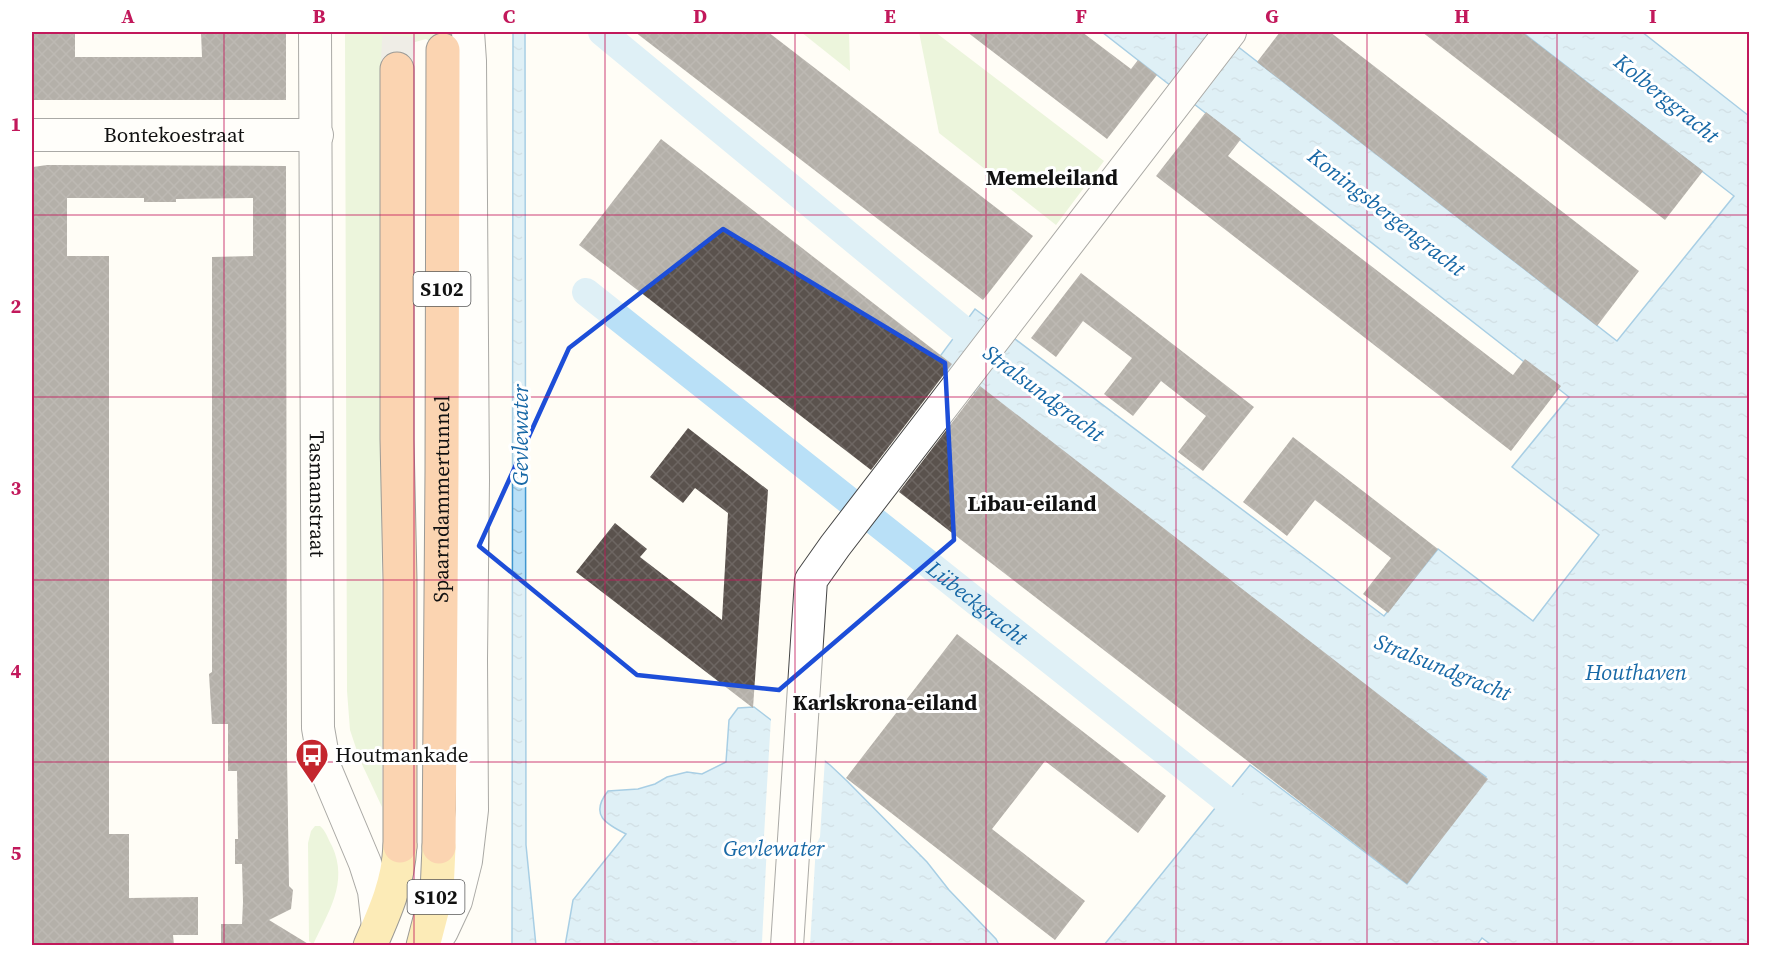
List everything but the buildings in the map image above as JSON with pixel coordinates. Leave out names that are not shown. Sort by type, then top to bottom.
[{"type":"highway","name":"Spaarndammertunnel","points":[[439,847],[442,472],[455,41]]},
{"type":"highway","name":"Spaarndammertunnel","points":[[397,69],[400,846]]},
{"type":"main road","name":"Spaarndammertunnel","points":[[374,936],[396,879],[400,846]]},
{"type":"main road","name":"Spaarndammertunnel","points":[[423,945],[437,892],[439,847]]},
{"type":"street","name":"Tasmanstraat","points":[[315,32],[318,728],[325,768],[365,863],[374,891],[374,936]]},
{"type":"street","points":[[787,945],[811,580],[954,390],[1230,32]]},
{"type":"street","points":[[432,945],[442,931],[456,901],[466,861],[472,810],[473,480],[470,61],[455,41]]},
{"type":"street","name":"Bontekoestraat","points":[[32,135],[317,135]]},
{"type":"highlighted area","points":[[723,229],[945,363],[954,540],[779,690],[637,675],[479,546],[569,348]]},
{"type":"green space","points":[[345,32],[453,32],[454,55],[426,39],[415,42],[388,60],[381,87],[382,807],[360,760],[350,730],[347,691]]},
{"type":"green space","points":[[801,32],[849,32],[850,71]]},
{"type":"green space","points":[[919,32],[935,32],[1104,161],[1056,225],[939,133]]},
{"type":"green space","points":[[315,826],[320,826],[327,835],[337,860],[338,872],[335,897],[313,945],[309,941],[308,843]]},
{"type":"water","name":"Gevlewater","points":[[513,32],[525,32],[526,845],[536,946],[512,945]]},
{"type":"water","points":[[1102,32],[1219,32],[1617,341],[1734,196],[1522,32],[1642,32],[1749,116],[1749,945],[1493,946],[1482,938],[1476,946],[1104,945],[1250,765],[1407,884],[1486,777],[935,363],[975,309],[1384,616],[1438,549],[1533,621],[1599,535],[1512,467],[1569,397]]},
{"type":"water","name":"Gevlewater","points":[[754,707],[830,765],[847,781],[927,862],[999,945],[565,946],[573,900],[626,834],[602,818],[600,806],[608,791],[638,789],[655,784],[667,777],[687,772],[702,774],[726,762],[729,720],[738,708]]},
{"type":"pier","points":[[771,718],[825,758],[820,837],[816,845],[810,946],[758,945],[762,942],[767,845],[764,836]]},
{"type":"waterway","name":"Stralsundgracht","points":[[602,32],[989,351]]},
{"type":"waterway","name":"Lübeckgracht","points":[[586,292],[1254,822]]},
{"type":"tunnel","points":[[397,69],[399,32]]},
{"type":"place","name":"Houtmankade","points":[[312,784]]},
{"type":"district","name":"Memeleiland","points":[[1052,177]]},
{"type":"district","name":"Libau-eiland","points":[[1032,503]]},
{"type":"district","name":"Karlskrona-eiland","points":[[885,702]]},
{"type":"water label","name":"Kolberggracht","points":[[1667,98]]},
{"type":"water label","name":"Koningsbergengracht","points":[[1387,212]]},
{"type":"water label","name":"Houthaven","points":[[1636,672]]}]
